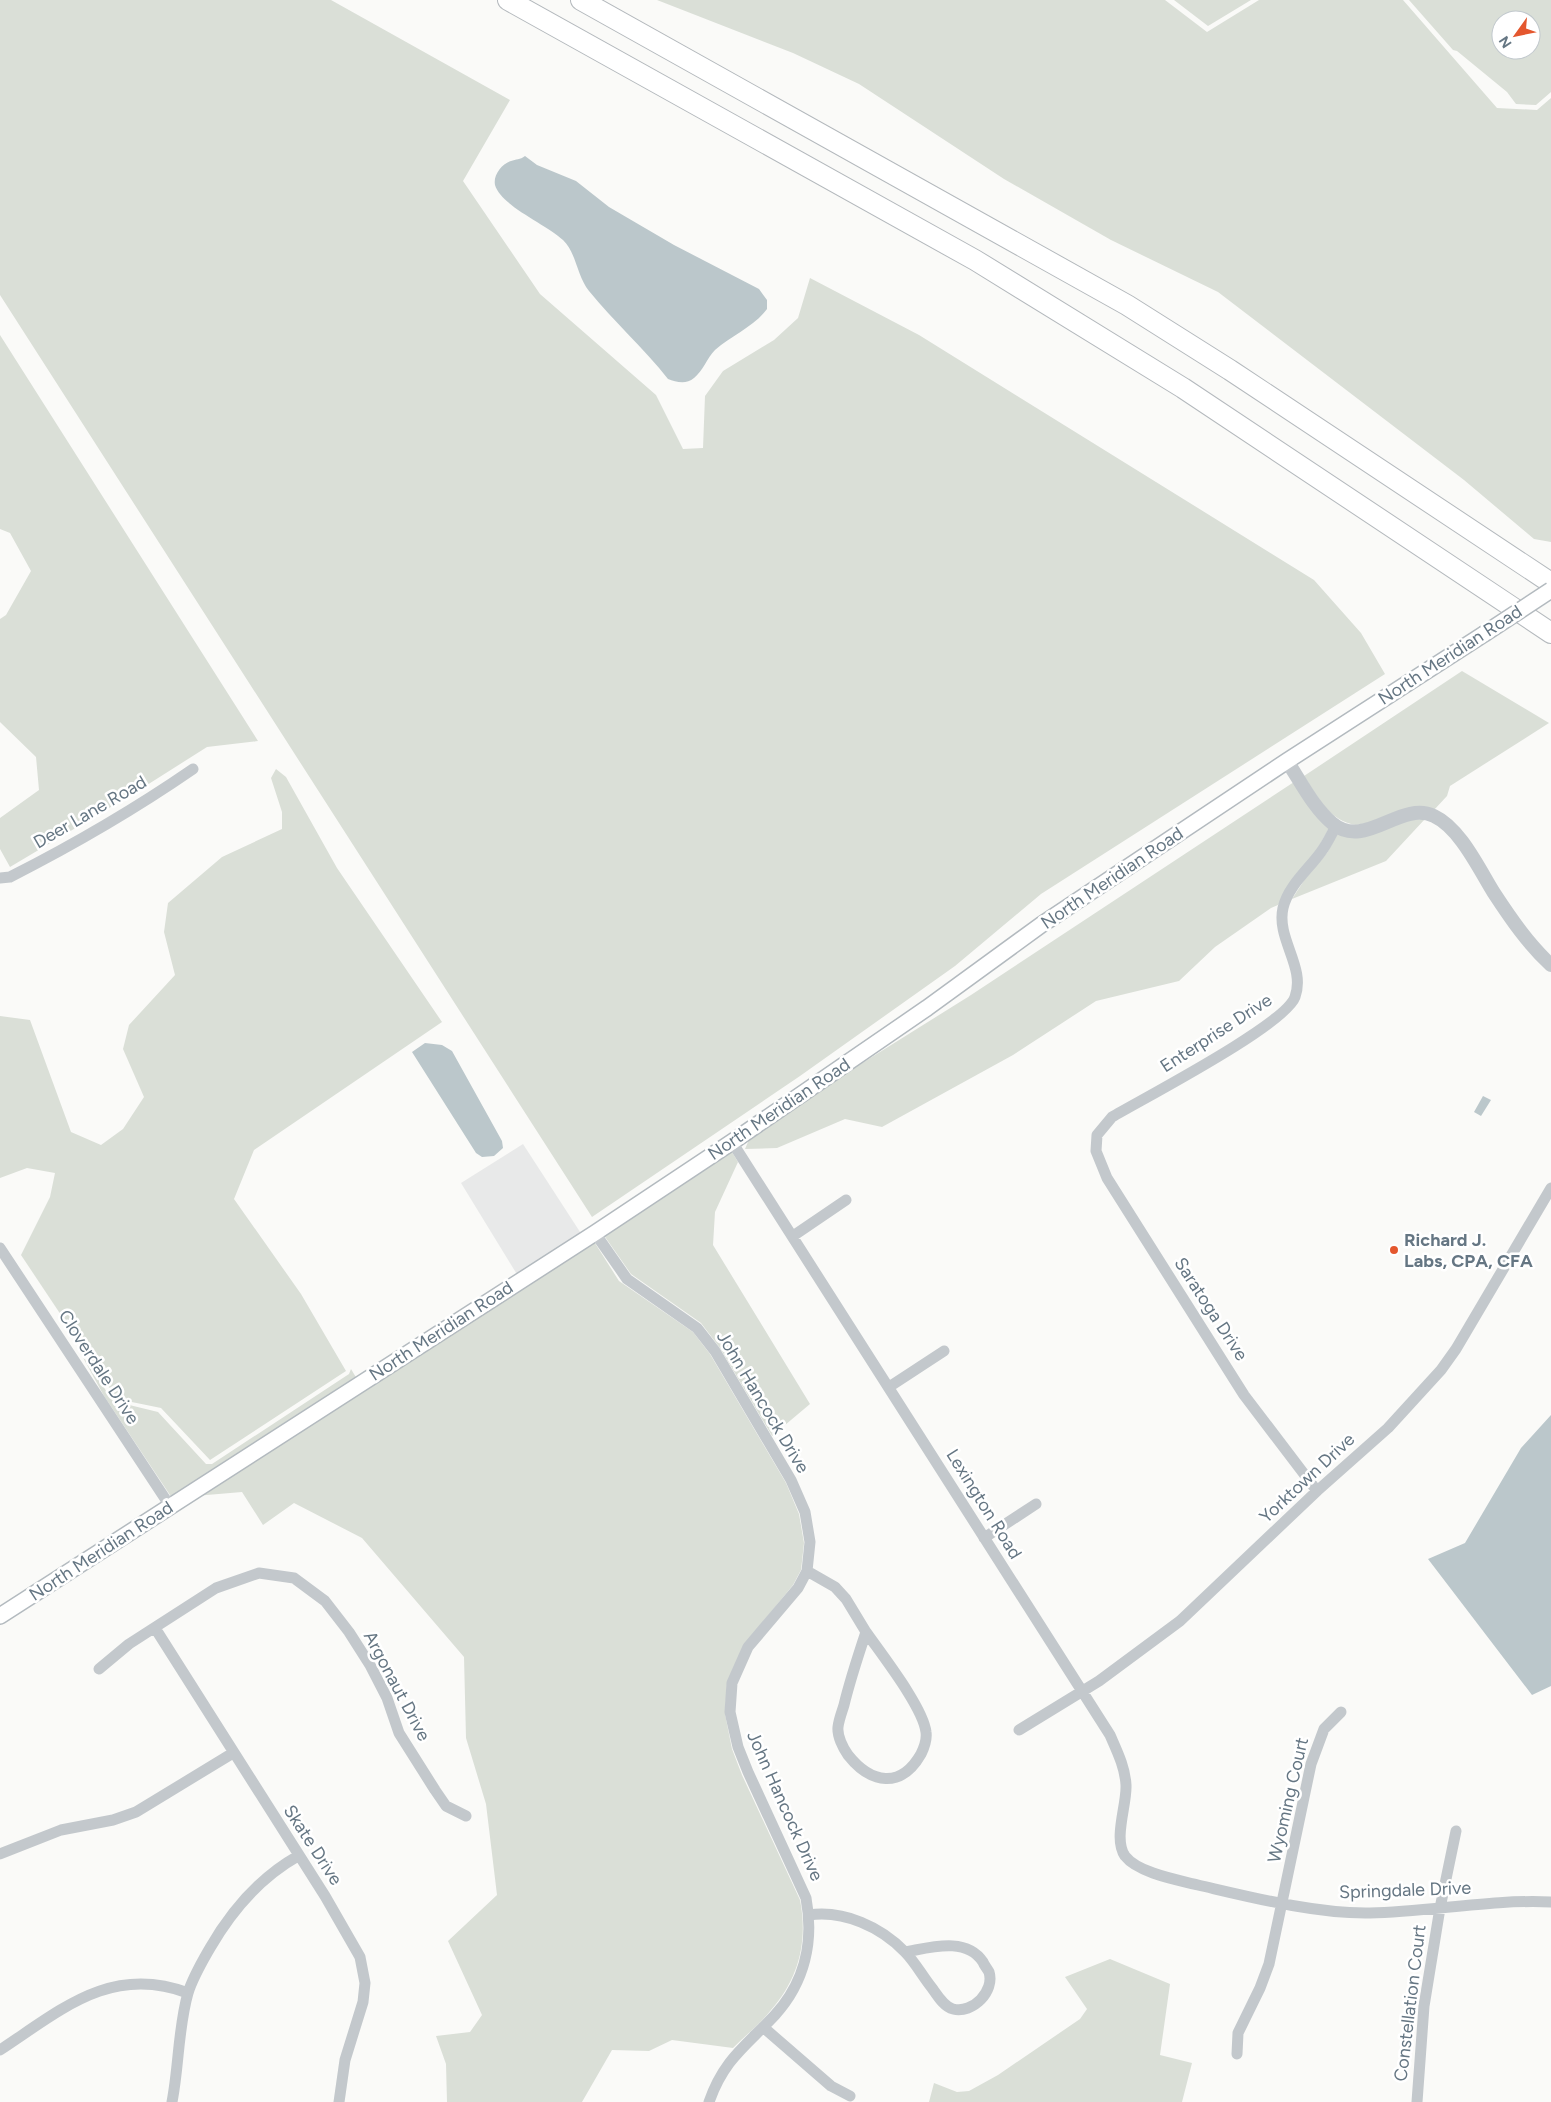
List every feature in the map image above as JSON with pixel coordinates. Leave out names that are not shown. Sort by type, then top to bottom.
[{"type":"highway","points":[[508,0],[975,260],[1183,388],[1551,633]]},
{"type":"highway","points":[[582,0],[1127,305],[1230,370],[1551,583]]},
{"type":"main road","name":"North Meridian Road","points":[[0,1616],[595,1233],[732,1142],[927,1008],[1041,926],[1287,761],[1551,590]]},
{"type":"street","points":[[1287,761],[1318,807],[1336,826],[1355,831],[1367,830],[1400,816],[1418,812],[1432,815],[1442,821],[1463,844],[1495,895],[1528,940],[1551,965]]},
{"type":"street","name":"Deer Lane Road","points":[[0,878],[10,877],[70,846],[152,797],[193,769]]},
{"type":"street","name":"Enterprise Drive","points":[[1097,1135],[1112,1118],[1247,1038],[1275,1019],[1292,1003],[1297,989],[1297,976],[1286,940],[1282,909],[1293,887],[1323,850],[1336,826]]},
{"type":"street","name":"Saratoga Drive","points":[[1097,1135],[1096,1151],[1106,1178],[1244,1395],[1317,1491]]},
{"type":"street","name":"Lexington Road","points":[[732,1142],[794,1236],[1110,1735],[1119,1754],[1126,1786],[1120,1845],[1124,1854],[1136,1865],[1173,1879]]},
{"type":"street","name":"Yorktown Drive","points":[[1019,1730],[1133,1657],[1180,1621],[1317,1491],[1388,1428],[1441,1370],[1474,1320],[1551,1188]]},
{"type":"street","points":[[794,1236],[846,1200]]},
{"type":"street","name":"John Hancock Drive","points":[[595,1233],[627,1279],[697,1328],[715,1351],[791,1480],[805,1512],[810,1542],[807,1571],[798,1588],[748,1647],[732,1683],[730,1712],[738,1747],[806,1898],[809,1915],[808,1949],[796,1983],[776,2013],[734,2055],[715,2086],[709,2102]]},
{"type":"street","name":"Cloverdale Drive","points":[[0,1248],[170,1506]]},
{"type":"street","points":[[889,1387],[944,1351]]},
{"type":"street","points":[[984,1538],[1036,1504]]},
{"type":"street","points":[[807,1571],[835,1587],[846,1599],[923,1716],[927,1734],[923,1749],[914,1766],[899,1775],[887,1778],[878,1779],[865,1772],[856,1764],[843,1748],[838,1728],[852,1671],[866,1632]]},
{"type":"street","name":"Argonaut Drive","points":[[99,1669],[115,1654],[216,1588],[259,1573],[294,1578],[325,1601],[349,1632],[370,1665],[387,1698],[399,1733],[435,1790],[446,1806],[466,1816]]},
{"type":"street","name":"Skate Drive","points":[[155,1628],[325,1896],[360,1957],[364,1974],[361,2010],[345,2060],[339,2102]]},
{"type":"street","name":"Wyoming Court","points":[[1237,2054],[1238,2033],[1252,2006],[1268,1964],[1313,1757],[1324,1729],[1341,1712]]},
{"type":"street","points":[[0,1854],[61,1830],[113,1820],[136,1812],[233,1753]]},
{"type":"street","name":"Constellation Court","points":[[1417,2102],[1424,2006],[1440,1908],[1456,1831]]},
{"type":"street","points":[[172,2102],[188,1993],[204,1959],[232,1914],[268,1875],[298,1856]]},
{"type":"street","name":"Springdale Drive","points":[[1173,1879],[1342,1912],[1370,1913],[1551,1902]]},
{"type":"street","points":[[809,1915],[830,1913],[866,1925],[880,1932],[905,1952],[944,2003],[952,2009],[964,2009],[972,2006],[985,1995],[990,1982],[989,1972],[980,1958],[966,1949],[951,1945],[905,1952]]},
{"type":"street","points":[[0,2050],[63,2008],[99,1990],[116,1985],[149,1983],[176,1988],[188,1993]]},
{"type":"street","points":[[763,2027],[831,2086],[850,2096]]},
{"type":"shaded area","points":[[0,0],[331,0],[510,100],[463,181],[540,294],[656,395],[683,449],[703,448],[705,396],[723,371],[774,340],[798,318],[810,278],[919,335],[1314,580],[1361,633],[1385,674],[1041,894],[955,966],[800,1076],[592,1217],[0,295]]},
{"type":"shaded area","points":[[657,0],[1165,0],[1207,32],[1259,0],[1403,0],[1497,108],[1537,110],[1551,98],[1551,542],[1534,539],[1464,480],[1218,292],[1111,240],[1004,179],[859,84],[793,53]]},
{"type":"shaded area","points":[[1174,0],[1251,0],[1208,26]]},
{"type":"shaded area","points":[[1409,0],[1551,0],[1551,92],[1536,105],[1516,104],[1507,92],[1457,51],[1453,50]]},
{"type":"shaded area","points":[[525,156],[537,165],[576,181],[609,207],[674,245],[759,289],[767,300],[767,309],[756,321],[715,350],[694,378],[684,382],[668,379],[589,291],[571,251],[563,240],[515,207],[499,193],[495,185],[495,177],[501,167],[508,162]]},
{"type":"shaded area","points":[[0,335],[258,741],[207,747],[10,867],[0,849],[0,818],[39,790],[36,757],[0,722],[0,619],[6,615],[31,571],[10,533],[0,529]]},
{"type":"shaded area","points":[[1462,671],[1549,723],[1450,786],[1447,796],[1434,810],[1356,825],[1338,819],[1331,813],[1319,800],[1304,776]]},
{"type":"shaded area","points":[[276,769],[286,777],[337,868],[442,1022],[254,1150],[234,1199],[301,1294],[346,1371],[210,1460],[161,1408],[117,1399],[21,1255],[50,1197],[55,1173],[27,1168],[0,1178],[0,1016],[30,1020],[71,1132],[101,1145],[123,1129],[144,1097],[123,1049],[129,1025],[175,975],[164,932],[168,903],[222,857],[282,829],[282,812],[271,778]]},
{"type":"shaded area","points":[[1294,782],[1329,828],[1318,848],[1278,905],[1215,947],[1179,981],[1096,1001],[1013,1055],[882,1127],[845,1119],[777,1148],[745,1149],[751,1135],[792,1107],[971,995]]},
{"type":"shaded area","points":[[1425,819],[1386,861],[1292,899],[1305,879],[1327,853],[1338,833],[1401,821]]},
{"type":"shaded area","points":[[425,1043],[442,1045],[452,1051],[502,1141],[503,1148],[494,1156],[482,1157],[476,1153],[412,1052]]},
{"type":"shaded area","points":[[1483,1096],[1491,1100],[1481,1116],[1474,1112]]},
{"type":"shaded area","points":[[523,1144],[582,1235],[518,1276],[461,1183]]},
{"type":"shaded area","points":[[730,1149],[738,1162],[715,1212],[713,1245],[810,1404],[772,1436],[720,1348],[701,1323],[631,1274],[603,1234]]},
{"type":"shaded area","points":[[593,1240],[619,1281],[693,1332],[710,1354],[786,1483],[799,1514],[804,1543],[801,1570],[793,1585],[744,1645],[727,1683],[725,1714],[732,1749],[742,1775],[800,1900],[803,1930],[802,1944],[795,1972],[781,1998],[762,2020],[733,2048],[672,2040],[649,2051],[612,2050],[582,2102],[447,2102],[446,2064],[436,2036],[470,2032],[482,2015],[448,1941],[497,1895],[486,1804],[466,1738],[464,1657],[362,1538],[294,1503],[263,1525],[242,1492],[195,1496]]},
{"type":"shaded area","points":[[80,1352],[113,1401],[158,1412],[206,1464],[212,1464],[349,1374],[351,1369],[357,1379],[172,1498],[104,1396]]},
{"type":"shaded area","points":[[1551,1415],[1551,1686],[1532,1695],[1428,1559],[1465,1543],[1521,1448]]},
{"type":"shaded area","points":[[1110,1959],[1170,1984],[1160,2055],[1192,2063],[1182,2102],[929,2102],[934,2083],[957,2092],[969,2091],[998,2075],[1080,2019],[1087,2009],[1065,1977]]},
{"type":"place","name":"Richard J. Labs, CPA, CFA","points":[[1394,1250]]}]
